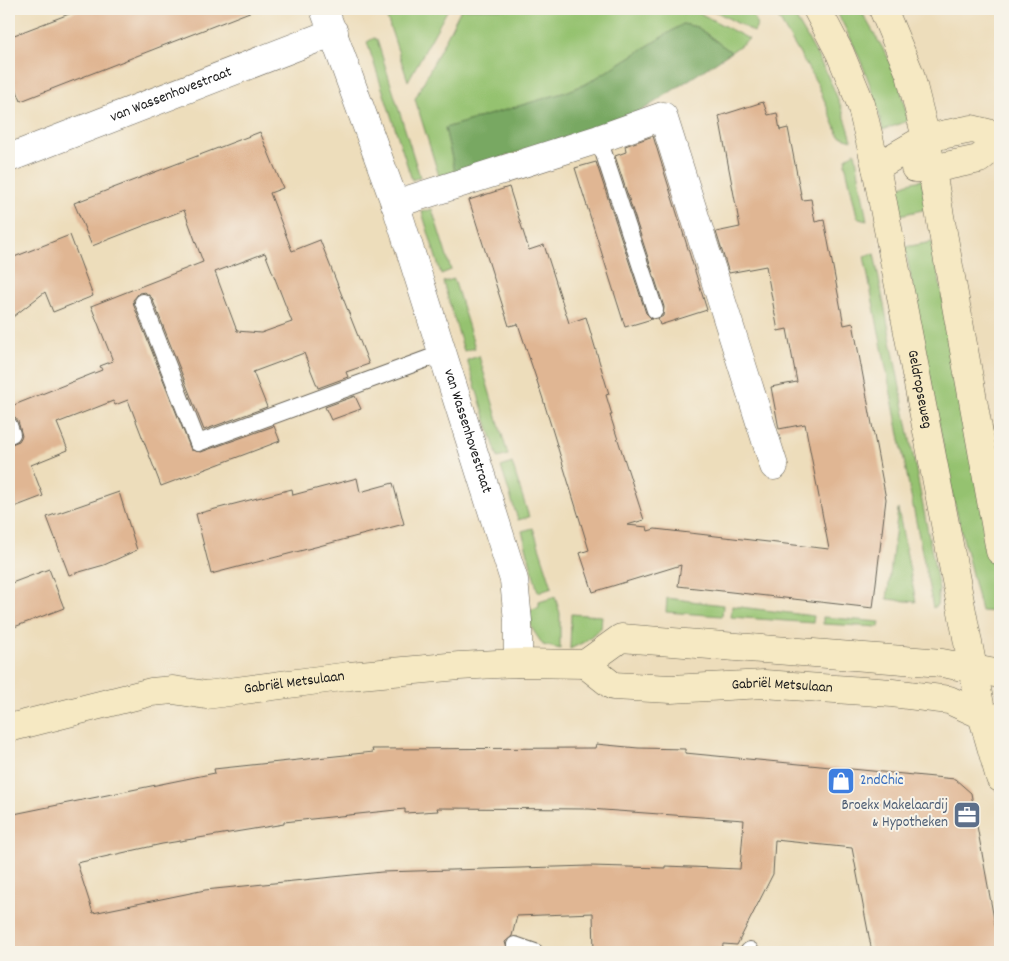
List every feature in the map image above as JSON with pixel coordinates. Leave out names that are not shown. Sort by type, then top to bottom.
[{"type":"street","name":"Geldropseweg","points":[[817,9],[840,53],[861,104],[876,167],[914,372],[987,672],[1000,778]]},
{"type":"street","points":[[883,9],[910,74],[926,138],[1000,551]]},
{"type":"street","name":"van Wassenhovestraat","points":[[9,158],[329,20],[396,204],[514,580],[518,621],[518,663]]},
{"type":"street","points":[[396,204],[599,139],[663,116],[774,466]]},
{"type":"street","points":[[876,167],[926,138],[972,129],[1000,136]]},
{"type":"street","points":[[876,167],[932,168],[978,159],[1000,141]]},
{"type":"street","points":[[585,664],[621,638],[942,662],[987,672]]},
{"type":"street","name":"Gabriël Metsulaan","points":[[9,728],[151,692],[172,690],[206,695],[350,676],[518,663],[585,664],[613,686],[672,689],[764,684],[845,690],[949,700],[991,716]]},
{"type":"lane","points":[[599,139],[655,310]]},
{"type":"lane","points":[[143,302],[198,443],[442,353]]},
{"type":"lane","points":[[9,425],[12,434],[9,435]]},
{"type":"lane","points":[[514,945],[535,952]]},
{"type":"green space","points":[[384,9],[448,9],[408,81]]},
{"type":"green space","points":[[461,9],[692,9],[749,39],[731,52],[697,27],[683,24],[588,83],[566,92],[445,128],[455,172],[439,176],[415,99]]},
{"type":"green space","points":[[711,9],[745,9],[754,17],[757,26],[754,32]]},
{"type":"green space","points":[[773,9],[790,9],[800,25],[834,89],[852,140],[839,136],[818,85]]},
{"type":"green space","points":[[835,9],[860,9],[897,73],[908,121],[883,130],[864,68]]},
{"type":"green space","points":[[683,24],[697,27],[731,52],[643,110],[599,127],[455,172],[445,128],[566,92],[588,83]]},
{"type":"green space","points":[[374,38],[377,40],[420,177],[412,180],[367,42]]},
{"type":"green space","points":[[855,152],[867,221],[859,219],[857,216],[845,163],[846,158]]},
{"type":"green space","points":[[922,180],[927,209],[900,215],[897,194],[901,186]]},
{"type":"green space","points":[[432,209],[451,270],[441,274],[422,212]]},
{"type":"green space","points":[[932,242],[1000,595],[1000,612],[981,611],[952,493],[905,247]]},
{"type":"green space","points":[[874,253],[939,589],[937,605],[933,608],[864,256]]},
{"type":"green space","points":[[454,279],[475,348],[464,351],[443,282]]},
{"type":"green space","points":[[479,356],[508,455],[498,458],[467,360]]},
{"type":"green space","points":[[512,463],[529,517],[518,520],[501,467]]},
{"type":"green space","points":[[898,509],[916,602],[887,599]]},
{"type":"green space","points":[[533,528],[552,587],[538,592],[522,531]]},
{"type":"green space","points":[[555,597],[560,613],[560,649],[543,645],[531,627],[530,610],[539,607],[539,602]]},
{"type":"green space","points":[[667,598],[723,605],[722,616],[666,612]]},
{"type":"green space","points":[[732,606],[814,616],[813,623],[731,617]]},
{"type":"green space","points":[[571,614],[602,616],[601,628],[584,642],[570,649]]},
{"type":"green space","points":[[823,617],[880,622],[879,627],[823,624]]},
{"type":"building","points":[[82,9],[251,9],[252,11],[21,101],[9,71],[9,37]]},
{"type":"building","points":[[763,102],[768,115],[777,113],[780,130],[788,128],[802,200],[811,199],[815,222],[824,220],[844,325],[853,323],[886,499],[873,608],[678,586],[681,565],[593,592],[580,553],[589,550],[542,396],[518,324],[509,326],[469,200],[509,187],[529,250],[544,245],[569,323],[586,317],[609,394],[606,395],[612,415],[610,415],[644,520],[627,525],[647,527],[648,531],[655,529],[829,549],[805,424],[779,429],[771,387],[797,382],[787,329],[778,331],[766,266],[729,273],[716,232],[740,227],[719,116]]},
{"type":"building","points":[[260,132],[283,188],[270,193],[292,251],[320,240],[369,364],[346,372],[348,377],[318,388],[304,353],[253,372],[267,407],[204,430],[152,298],[145,292],[139,293],[133,300],[134,306],[191,450],[201,452],[274,426],[280,441],[161,486],[128,400],[115,405],[113,401],[57,423],[68,450],[31,465],[43,496],[9,509],[9,445],[19,441],[22,436],[18,421],[15,417],[9,415],[9,407],[102,370],[100,366],[113,361],[91,306],[203,262],[184,210],[92,246],[74,203]],"holes":[[[265,253],[292,322],[261,333],[237,331],[215,272]]]},
{"type":"building","points":[[653,136],[707,310],[660,325],[658,319],[663,316],[664,307],[615,156],[626,152],[625,146]]},
{"type":"building","points":[[596,162],[646,313],[652,319],[625,327],[575,168]]},
{"type":"building","points":[[70,235],[93,296],[53,312],[45,292],[9,320],[9,259]]},
{"type":"building","points":[[355,396],[361,409],[331,420],[325,407]]},
{"type":"building","points":[[357,478],[360,492],[393,483],[404,524],[211,574],[196,514],[292,489],[293,495]]},
{"type":"building","points":[[119,492],[137,550],[104,565],[69,575],[47,517]]},
{"type":"building","points":[[49,569],[64,608],[9,629],[9,584]]},
{"type":"building","points":[[596,744],[638,748],[685,749],[685,753],[955,779],[971,793],[1000,952],[872,952],[852,848],[775,840],[773,874],[737,945],[723,944],[722,952],[594,952],[593,913],[517,916],[512,936],[505,942],[508,952],[9,952],[9,815],[215,773],[214,769],[373,752],[372,749],[595,748]],"holes":[[[437,808],[589,809],[744,820],[740,869],[590,866],[382,872],[205,890],[93,913],[77,863],[162,844],[284,824],[284,822],[405,809],[405,813],[438,811]]]},
{"type":"place","name":"2ndChic","points":[[841,781]]},
{"type":"place","name":"Broekx Makelaardij & Hypotheken","points":[[967,815]]}]
